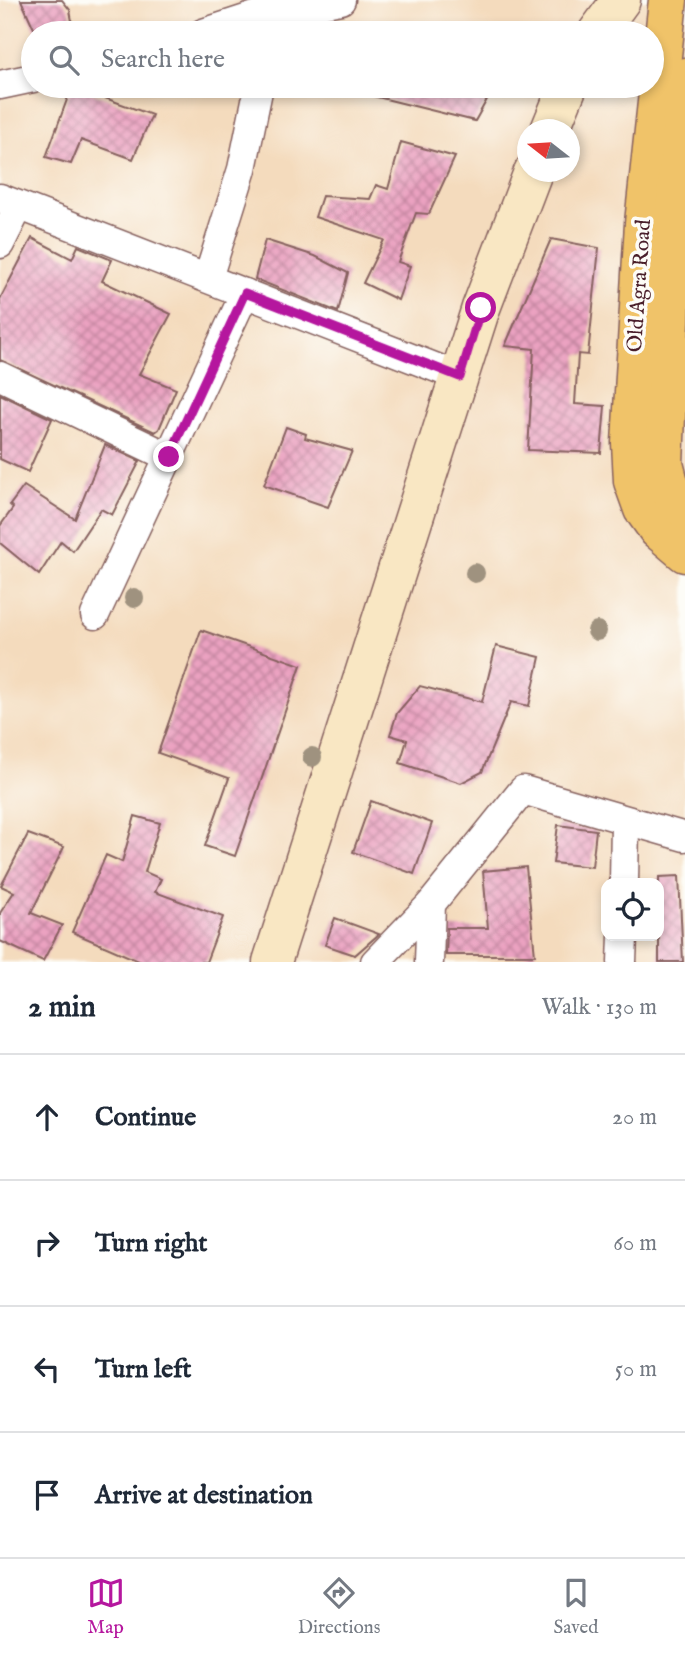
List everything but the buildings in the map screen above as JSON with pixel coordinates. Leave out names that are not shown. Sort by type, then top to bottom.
[{"type":"highway","name":"Old Agra Road","points":[[664,37],[668,0]]},
{"type":"highway","name":"Old Agra Road","points":[[685,77],[674,226],[664,464],[672,494],[685,510]]},
{"type":"highway","name":"Old Agra Road","points":[[657,98],[644,223],[631,443],[633,481],[643,509],[658,530],[685,553]]},
{"type":"main road","points":[[606,21],[621,0]]},
{"type":"main road","points":[[554,119],[563,98]]},
{"type":"main road","points":[[272,962],[481,308],[529,182]]},
{"type":"street","points":[[266,21],[341,0]]},
{"type":"street","points":[[0,85],[21,81]]},
{"type":"street","points":[[208,278],[242,169],[257,98]]},
{"type":"street","points":[[0,244],[10,202],[460,377]]},
{"type":"street","points":[[95,615],[245,293]]},
{"type":"street","points":[[0,376],[169,457]]},
{"type":"street","points":[[375,962],[432,904],[523,790],[625,822],[685,837]]},
{"type":"street","points":[[624,878],[625,822]]},
{"type":"street","points":[[429,962],[432,904]]},
{"type":"street","points":[[622,962],[623,941]]},
{"type":"route","points":[[169,457],[245,293],[460,377],[481,308]]}]
